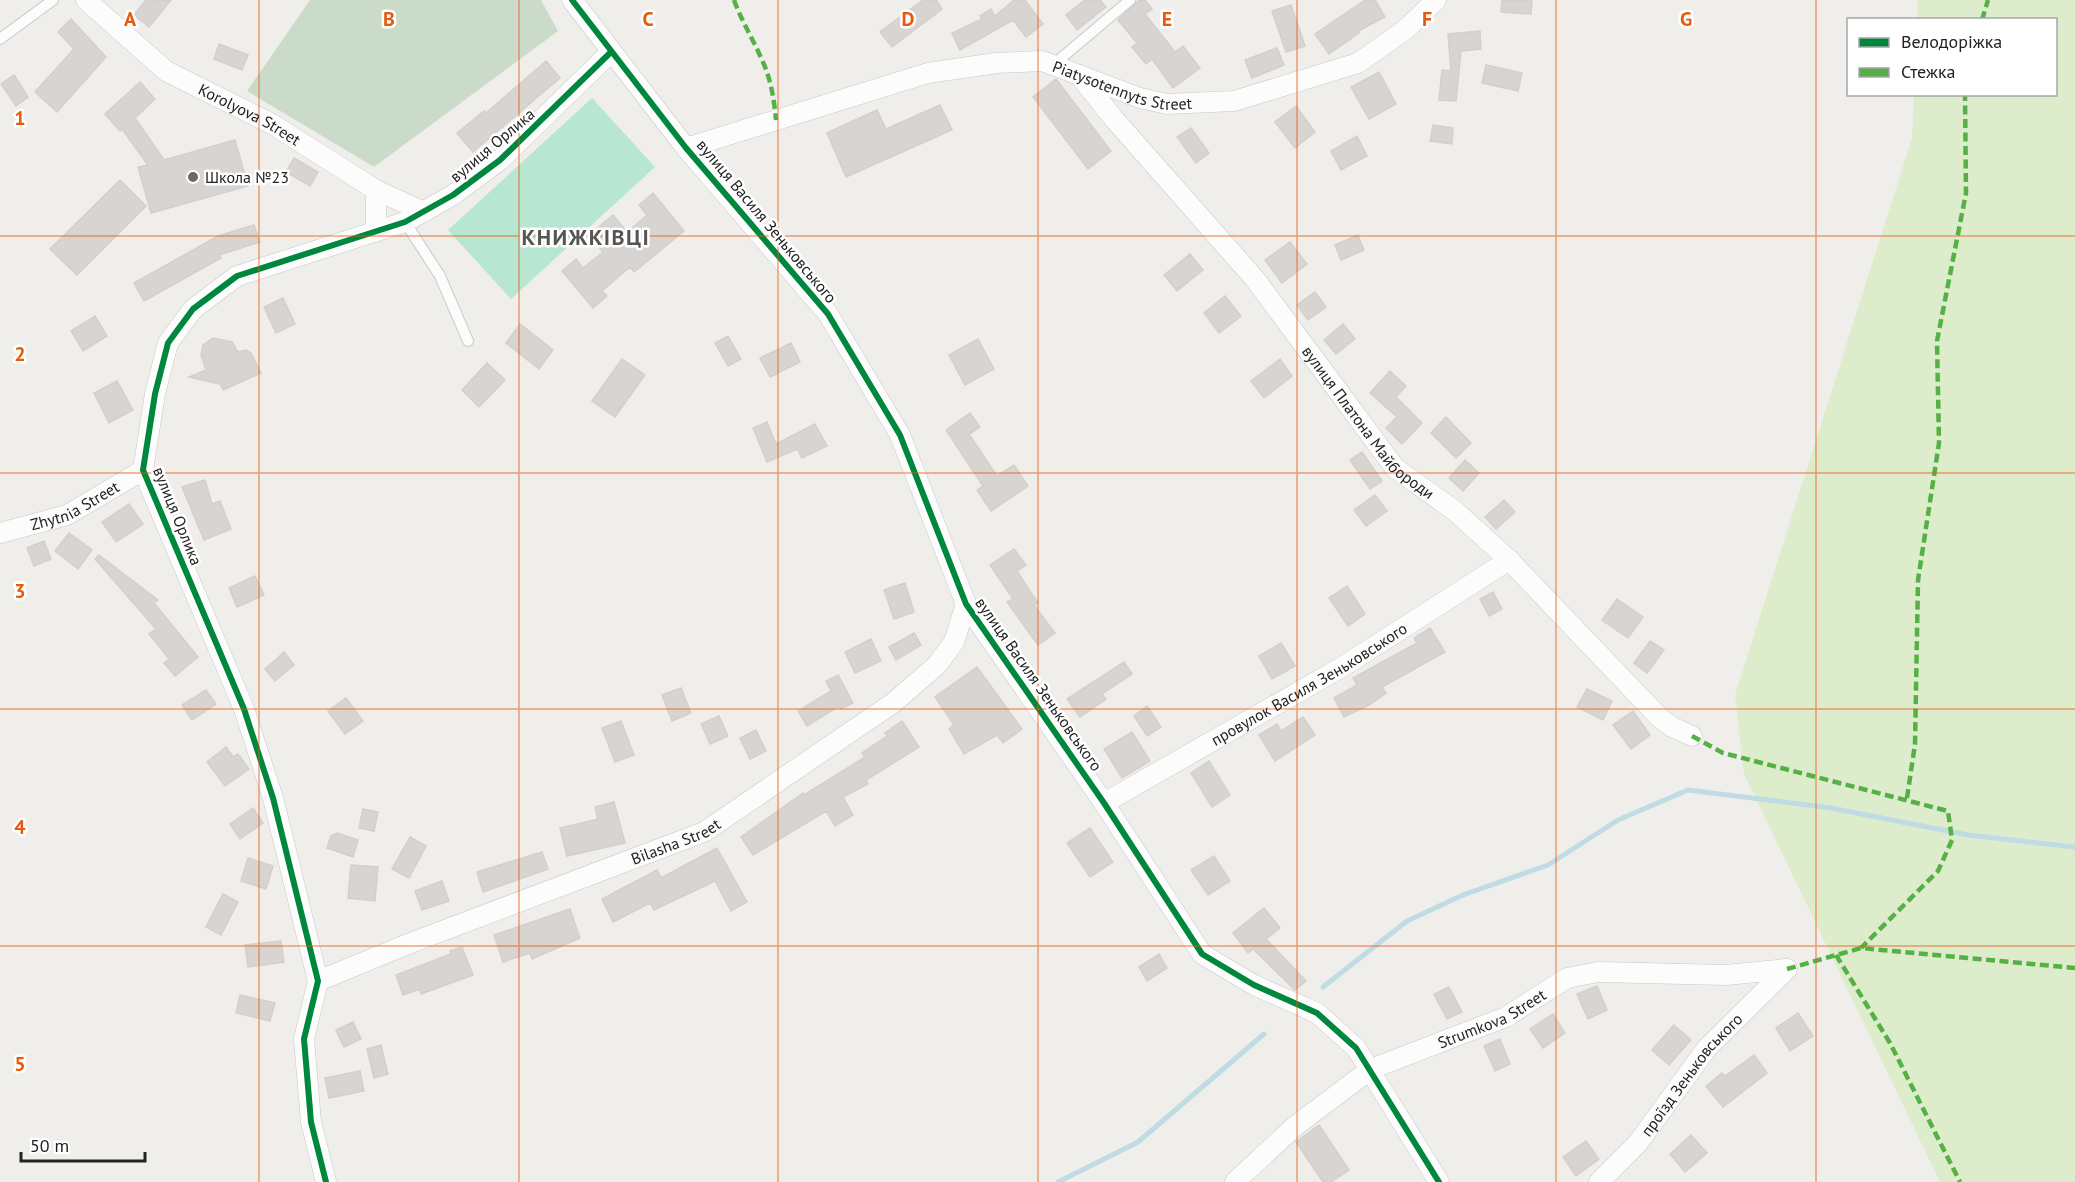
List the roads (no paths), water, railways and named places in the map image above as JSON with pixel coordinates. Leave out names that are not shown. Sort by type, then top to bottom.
[{"type":"street","name":"Korolyova Street","points":[[86,0],[166,71],[272,124],[376,190],[424,212]]},
{"type":"street","name":"вулиця Василя Зеньковського","points":[[572,0],[686,148],[828,314],[900,435],[966,604],[1104,803],[1202,954],[1254,985],[1317,1013],[1356,1048],[1439,1182]]},
{"type":"street","name":"Piatysotennyts Street","points":[[686,148],[928,73],[996,63],[1042,62],[1140,99],[1167,104],[1234,101],[1358,63],[1405,30],[1436,0]]},
{"type":"street","name":"вулиця Орлика","points":[[326,1182],[311,1122],[304,1039],[318,981],[273,798],[244,709],[143,470],[155,394],[168,343],[193,309],[237,276],[405,222],[453,195],[500,160],[611,52]]},
{"type":"street","name":"вулиця Платона Майбороди","points":[[1079,75],[1114,119],[1255,279],[1395,468],[1455,511],[1509,560],[1659,717],[1672,727],[1692,736]]},
{"type":"street","points":[[376,190],[376,232]]},
{"type":"street","name":"Zhytnia Street","points":[[0,534],[67,515],[143,470]]},
{"type":"street","name":"провулок Василя Зеньковського","points":[[1104,803],[1342,667],[1509,560]]},
{"type":"street","name":"Bilasha Street","points":[[318,981],[413,942],[704,832],[838,742],[936,666],[954,642],[966,604]]},
{"type":"street","name":"Strumkova Street","points":[[1235,1182],[1294,1127],[1371,1070],[1506,1017],[1567,978],[1599,972],[1726,975],[1787,969]]},
{"type":"street","name":"проїзд Зеньковського","points":[[1599,1182],[1638,1143],[1707,1048],[1787,969]]},
{"type":"lane","points":[[0,39],[52,0]]},
{"type":"lane","points":[[1053,65],[1130,0]]},
{"type":"lane","points":[[405,222],[440,276],[468,341]]},
{"type":"waterway","points":[[1323,987],[1407,921],[1463,895],[1548,865],[1618,820],[1688,790],[1831,808],[1968,835],[2075,847]]},
{"type":"waterway","points":[[1058,1182],[1138,1142],[1264,1034]]},
{"type":"place","name":"Школа №23","points":[[193,177]]},
{"type":"district","name":"КНИЖКІВЦІ","points":[[586,237]]}]
